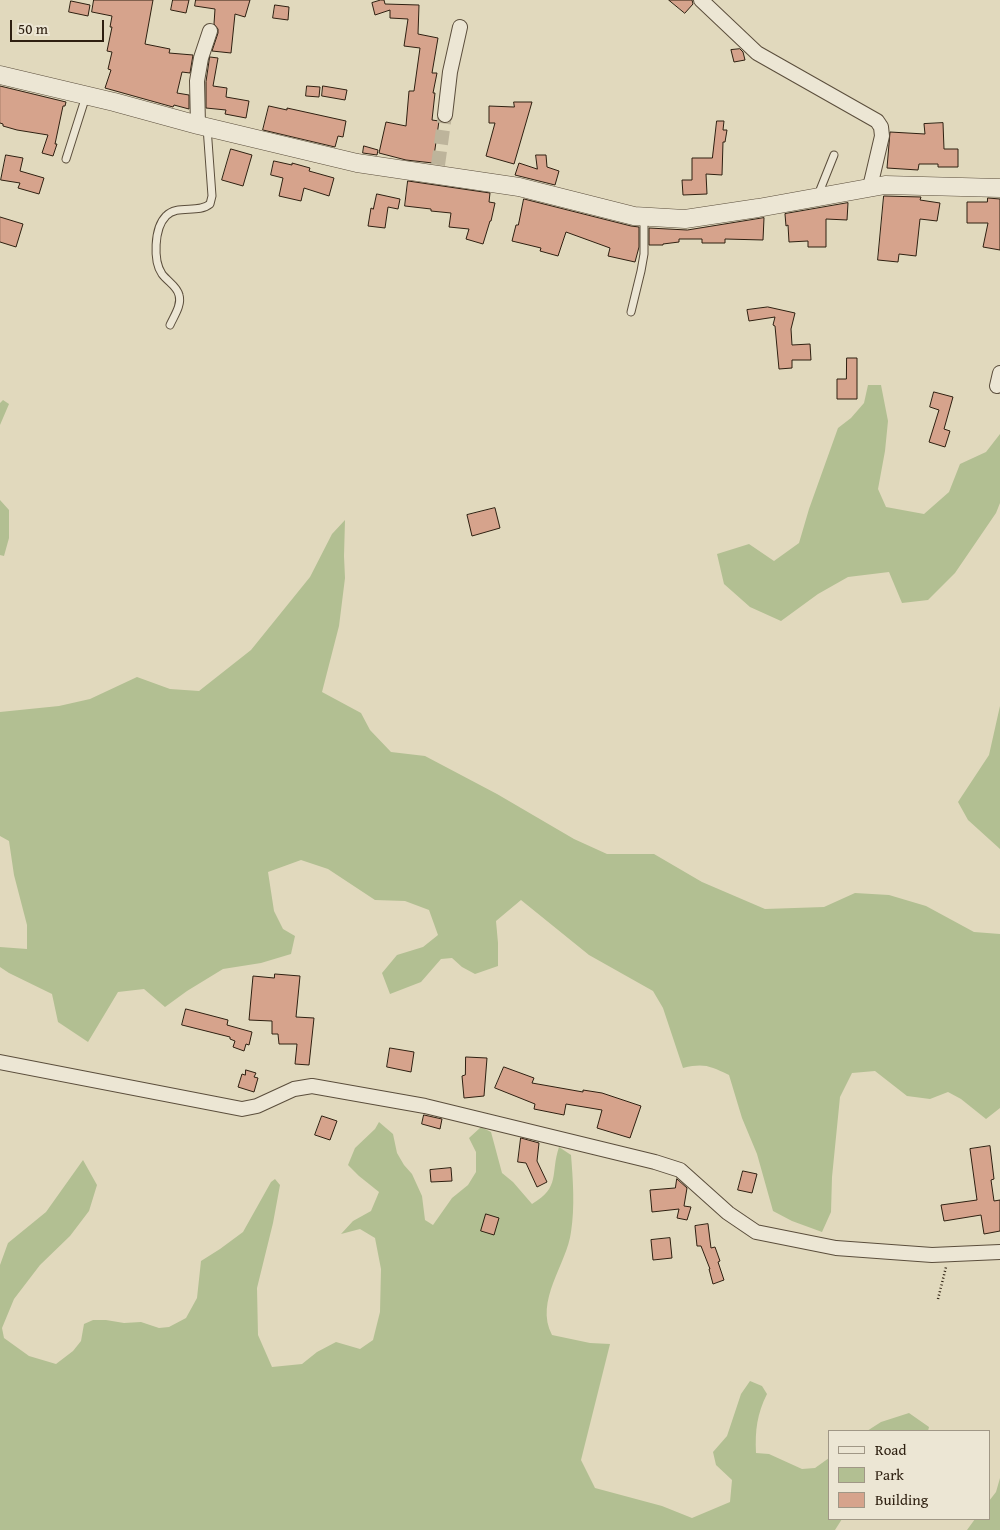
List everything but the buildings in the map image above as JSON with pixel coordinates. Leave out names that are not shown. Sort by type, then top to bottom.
[{"type":"street","points":[[701,0],[757,53],[877,121],[881,127],[882,136],[870,187]]},
{"type":"street","points":[[445,115],[450,72],[460,27]]},
{"type":"street","points":[[203,126],[197,81],[201,58],[210,31]]},
{"type":"street","points":[[0,74],[357,163],[438,170],[518,187],[634,216],[685,219],[886,185],[1000,188]]},
{"type":"street","points":[[0,1062],[242,1109],[257,1106],[294,1089],[312,1086],[425,1106],[680,1170],[728,1213],[756,1232],[836,1248],[932,1255],[1000,1252]]},
{"type":"lane","points":[[66,159],[86,95]]},
{"type":"lane","points":[[170,324],[179,305],[180,297],[177,290],[162,274],[156,259],[157,238],[160,222],[168,213],[201,209],[210,204],[212,196],[203,126]]},
{"type":"lane","points":[[816,197],[834,155]]},
{"type":"lane","points":[[631,312],[644,254],[644,217]]},
{"type":"path","points":[[938,1299],[949,1254]]},
{"type":"green space","points":[[868,385],[881,385],[888,421],[878,489],[886,507],[924,514],[949,492],[960,464],[986,452],[1000,434],[1000,503],[996,513],[955,573],[928,600],[902,603],[889,572],[848,577],[818,594],[781,621],[750,607],[724,584],[717,554],[749,544],[774,561],[799,543],[838,428],[851,418],[864,403]]},
{"type":"green space","points":[[3,400],[9,404],[0,425],[0,403]]},
{"type":"green space","points":[[0,500],[9,510],[9,538],[4,556],[0,555]]},
{"type":"green space","points":[[345,520],[345,578],[339,626],[322,692],[361,713],[370,730],[391,752],[425,756],[497,794],[574,839],[607,854],[654,854],[702,882],[765,909],[824,907],[855,893],[889,895],[926,906],[974,932],[1000,934],[1000,1108],[986,1119],[961,1099],[948,1092],[930,1099],[907,1096],[875,1071],[852,1073],[840,1097],[832,1177],[831,1212],[822,1232],[792,1221],[773,1211],[757,1154],[742,1118],[729,1075],[707,1066],[683,1068],[663,1008],[653,991],[589,955],[521,900],[496,921],[498,966],[475,974],[462,967],[452,958],[441,959],[421,982],[390,994],[382,973],[397,955],[423,947],[438,935],[429,910],[405,901],[375,900],[328,869],[301,860],[268,872],[274,911],[283,929],[295,936],[291,954],[261,963],[223,969],[165,1007],[144,989],[118,992],[88,1042],[58,1022],[52,994],[0,967],[0,947],[27,949],[27,925],[14,875],[9,841],[0,836],[0,712],[59,706],[90,699],[137,677],[170,689],[199,691],[251,650],[310,577],[332,534]]},
{"type":"green space","points":[[1000,706],[1000,849],[968,820],[958,802],[989,755]]},
{"type":"green space","points":[[379,1122],[393,1134],[397,1153],[412,1174],[422,1196],[425,1220],[433,1225],[452,1198],[468,1185],[476,1172],[476,1152],[469,1138],[481,1127],[491,1132],[502,1173],[513,1182],[532,1204],[541,1198],[551,1186],[559,1147],[571,1155],[573,1203],[571,1232],[564,1257],[549,1296],[547,1322],[552,1335],[590,1343],[610,1344],[581,1460],[595,1488],[662,1506],[692,1518],[730,1502],[732,1480],[716,1465],[713,1452],[727,1436],[741,1394],[750,1381],[762,1386],[767,1394],[757,1422],[756,1453],[769,1454],[802,1469],[815,1468],[828,1459],[828,1520],[841,1520],[835,1530],[0,1530],[0,1265],[8,1243],[46,1212],[83,1160],[97,1185],[89,1211],[70,1236],[40,1265],[14,1299],[2,1328],[4,1338],[29,1356],[56,1364],[73,1351],[81,1341],[84,1324],[93,1320],[124,1323],[141,1322],[159,1328],[169,1327],[186,1318],[197,1298],[201,1261],[243,1232],[271,1182],[275,1179],[280,1185],[257,1288],[258,1335],[272,1367],[302,1364],[317,1352],[336,1342],[360,1349],[373,1340],[380,1312],[381,1269],[375,1238],[360,1229],[341,1234],[353,1221],[371,1211],[379,1192],[348,1165],[355,1148],[375,1129]]},
{"type":"green space","points":[[909,1413],[929,1427],[928,1430],[869,1430],[881,1422]]},
{"type":"green space","points":[[1000,1478],[1000,1530],[967,1530],[974,1520],[990,1520],[990,1500],[996,1492]]},
{"type":"tunnel","points":[[438,165],[445,115]]}]
